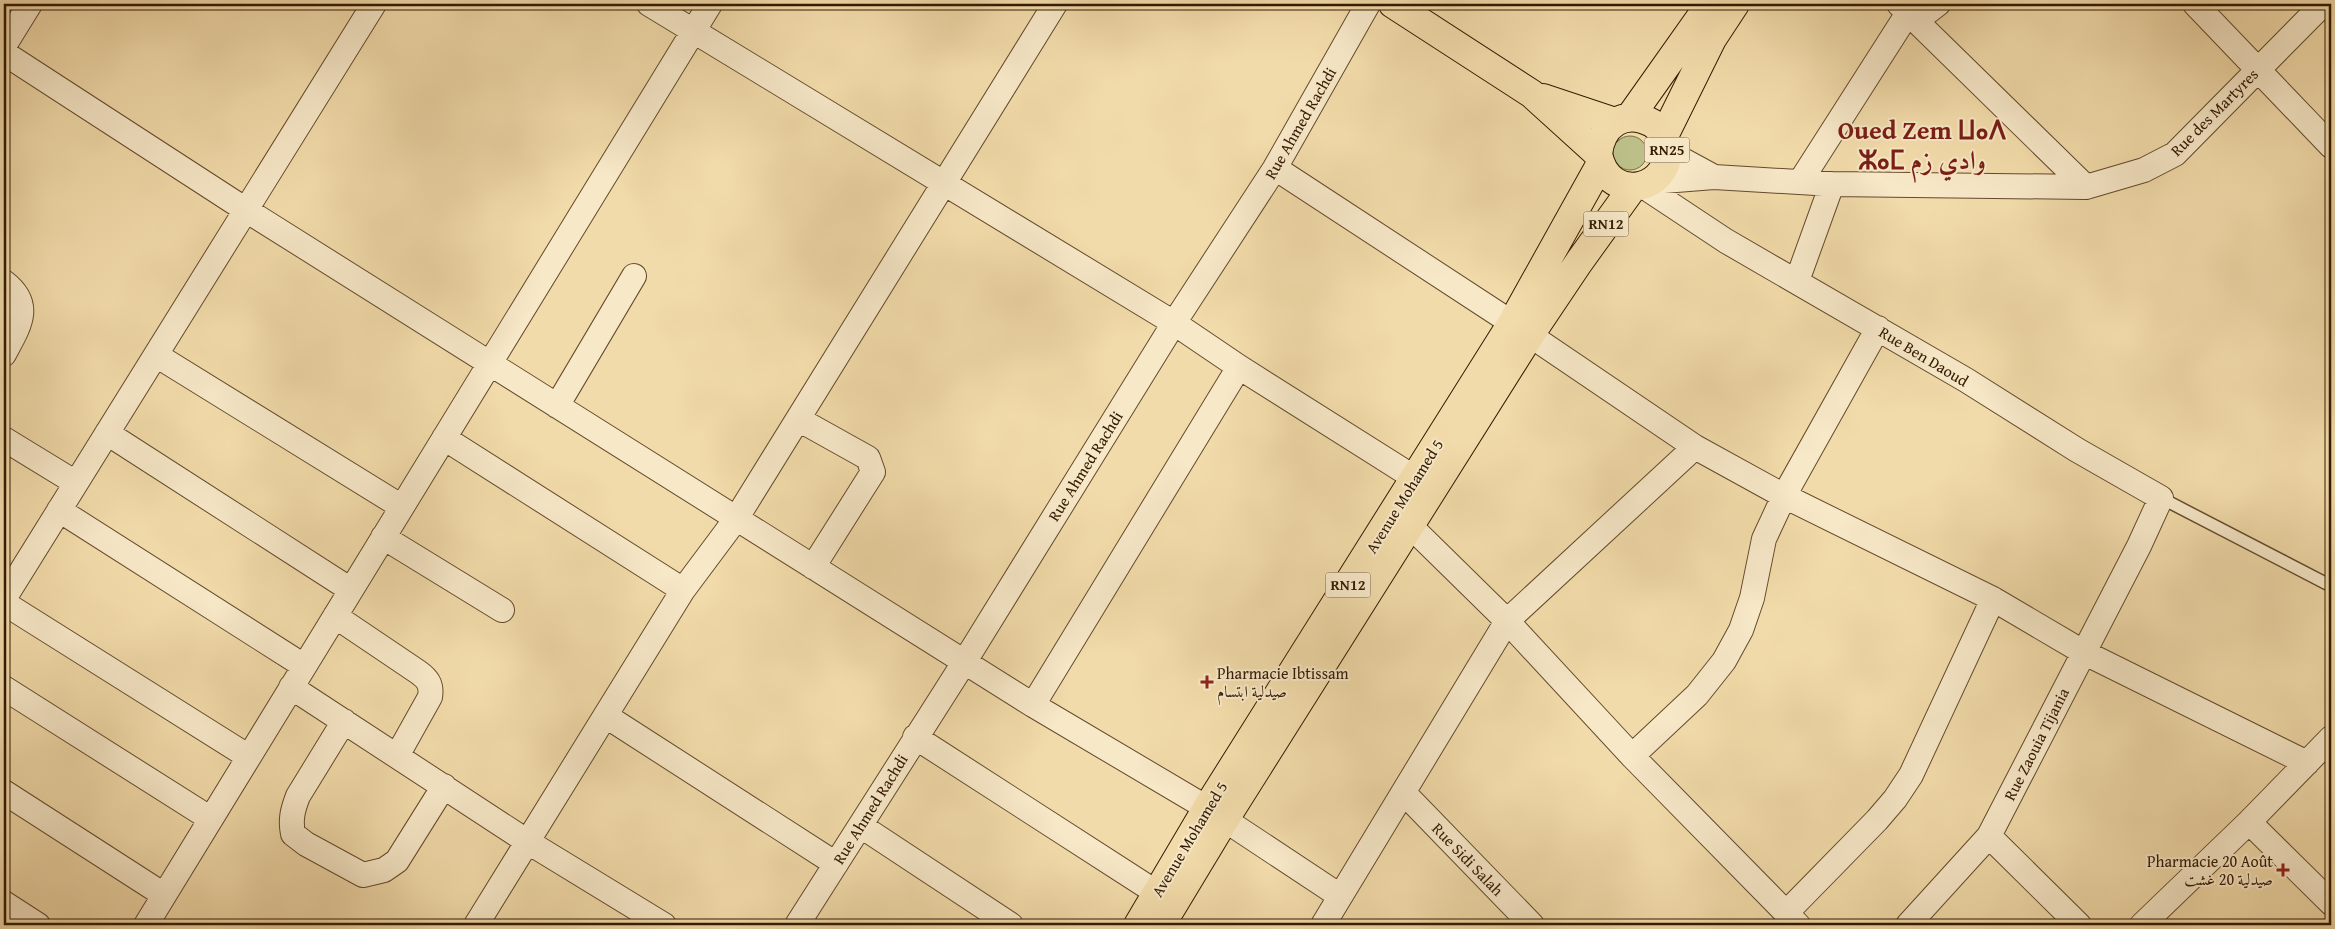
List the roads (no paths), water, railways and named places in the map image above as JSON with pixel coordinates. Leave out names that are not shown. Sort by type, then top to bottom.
[{"type":"main road","name":"RN25","points":[[1393,4],[1532,94],[1599,160],[1614,181],[1642,185],[1663,169],[1666,144],[1703,33],[1710,4]]},
{"type":"main road","name":"RN25","points":[[1599,160],[1600,141],[1606,130],[1622,120],[1703,33],[1735,4]]},
{"type":"main road","name":"RN25","points":[[1532,94],[1622,120],[1644,119],[1655,126],[1666,144]]},
{"type":"main road","name":"Avenue Mohamed 5","points":[[1521,329],[1557,244],[1599,160]]},
{"type":"main road","name":"Avenue Mohamed 5","points":[[1138,925],[1157,893],[1216,814],[1521,329],[1642,185]]},
{"type":"main road","name":"Avenue Mohamed 5","points":[[1161,925],[1216,814]]},
{"type":"street","points":[[4,46],[30,4]]},
{"type":"street","points":[[249,757],[4,601],[374,4]]},
{"type":"street","points":[[649,4],[692,32],[944,182],[1174,323],[1239,368],[1423,484]]},
{"type":"street","points":[[146,925],[710,4]]},
{"type":"street","points":[[476,925],[684,590],[736,519],[1055,4]]},
{"type":"street","name":"Rue Ahmed Rachdi","points":[[797,925],[965,661],[1174,323],[1275,168],[1368,4]]},
{"type":"street","points":[[1800,182],[1908,12],[1938,4]]},
{"type":"street","points":[[2195,4],[2331,146]]},
{"type":"street","name":"Rue des Martyres","points":[[1642,185],[1714,177],[1832,184],[2086,187],[2144,170],[2175,154],[2323,4]]},
{"type":"street","points":[[1908,12],[2086,187]]},
{"type":"street","points":[[4,53],[246,210],[1033,705],[1216,814],[1340,896]]},
{"type":"street","points":[[1666,144],[1714,177]]},
{"type":"street","points":[[1275,168],[1521,329],[1695,448],[1784,496],[1993,599],[2082,652],[2307,763]]},
{"type":"street","points":[[1797,281],[1832,184]]},
{"type":"street","name":"Rue Ben Daoud","points":[[1642,185],[1726,241],[1878,328],[2077,450],[2161,498]]},
{"type":"street","points":[[558,406],[634,276]]},
{"type":"street","points":[[4,282],[19,296],[22,318],[4,354]]},
{"type":"street","points":[[1632,756],[1697,695],[1724,661],[1741,630],[1752,598],[1764,539],[1784,496],[1878,328]]},
{"type":"street","points":[[156,356],[402,507]]},
{"type":"street","points":[[1033,705],[1239,368]]},
{"type":"street","points":[[798,419],[868,458],[873,472],[813,566]]},
{"type":"street","points":[[107,433],[351,590]]},
{"type":"street","points":[[444,438],[684,590]]},
{"type":"street","points":[[4,439],[76,483]]},
{"type":"street","points":[[1322,925],[1507,621],[1695,448]]},
{"type":"street","name":"Rue Zaouia Tijania","points":[[1908,925],[1989,836],[2082,652],[2139,546],[2161,498]]},
{"type":"street","points":[[59,510],[304,666]]},
{"type":"street","points":[[1403,518],[1507,621],[1632,756],[1792,919],[1895,799],[1911,774],[1993,599]]},
{"type":"street","points":[[383,538],[502,610]]},
{"type":"street","points":[[335,616],[418,672],[431,686],[430,697],[397,756]]},
{"type":"street","points":[[291,687],[528,842],[664,925]]},
{"type":"street","points":[[4,688],[211,819]]},
{"type":"street","points":[[606,716],[836,864]]},
{"type":"street","points":[[344,721],[298,796],[293,808],[290,822],[293,834],[306,844],[363,875],[384,870],[397,861],[444,786]]},
{"type":"street","points":[[915,737],[1157,893]]},
{"type":"street","points":[[2142,925],[2249,822],[2331,738]]},
{"type":"street","points":[[4,792],[164,894]]},
{"type":"street","name":"Rue Sidi Salah","points":[[1404,793],[1532,925]]},
{"type":"street","points":[[2249,822],[2331,903]]},
{"type":"street","points":[[861,826],[1011,925]]},
{"type":"street","points":[[1989,836],[2079,925]]},
{"type":"street","points":[[4,903],[38,925]]},
{"type":"lane","points":[[2161,498],[2331,586]]},
{"type":"place","name":"Pharmacie Ibtissam صيدلية ابتسام","points":[[1207,682]]},
{"type":"place","name":"Pharmacie 20 Août صيدلية 20 غشت","points":[[2283,870]]},
{"type":"district","name":"Oued Zem ⵡⴰⴷ ⵣⴰⵎ وادي زم","points":[[1922,145]]}]
